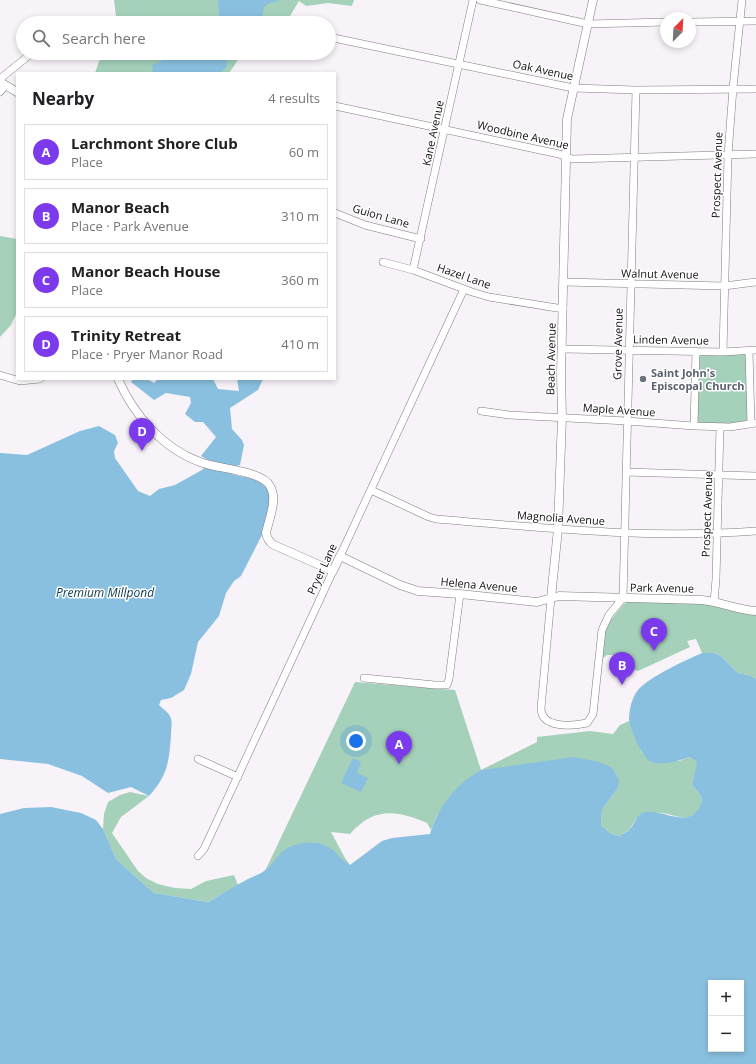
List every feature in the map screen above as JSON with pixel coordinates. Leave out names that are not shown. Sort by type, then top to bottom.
[{"type":"street","name":"Kane Avenue","points":[[413,270],[473,0]]},
{"type":"street","points":[[480,0],[588,24],[660,22]]},
{"type":"street","name":"Beach Avenue","points":[[546,720],[542,715],[541,708],[558,529],[562,417],[561,374],[567,119],[593,0]]},
{"type":"street","name":"Prospect Avenue","points":[[723,352],[728,155],[742,0]]},
{"type":"street","points":[[696,22],[756,21]]},
{"type":"street","name":"Oak Avenue","points":[[336,38],[573,88],[636,90],[756,88]]},
{"type":"street","points":[[0,82],[1,78],[23,60]]},
{"type":"street","points":[[0,82],[16,91]]},
{"type":"street","points":[[0,82],[3,88],[0,92]]},
{"type":"street","name":"Grove Avenue","points":[[623,598],[636,90]]},
{"type":"street","name":"Woodbine Avenue","points":[[336,106],[572,158],[756,154]]},
{"type":"street","name":"Guion Lane","points":[[336,213],[365,225],[421,239]]},
{"type":"street","name":"Hazel Lane","points":[[383,262],[413,270],[489,297],[563,308]]},
{"type":"street","name":"Walnut Avenue","points":[[564,282],[724,286],[756,282]]},
{"type":"street","name":"Pryer Lane","points":[[198,856],[204,849],[238,777],[464,289]]},
{"type":"street","name":"Linden Avenue","points":[[562,349],[723,352],[753,350]]},
{"type":"street","points":[[753,350],[754,424]]},
{"type":"street","points":[[694,426],[696,351]]},
{"type":"street","points":[[0,375],[16,380]]},
{"type":"street","points":[[17,380],[30,380]]},
{"type":"street","points":[[119,380],[135,411],[148,426],[160,438],[184,455],[206,464],[256,475],[263,478],[270,485],[274,493],[266,533],[269,542],[333,571]]},
{"type":"street","name":"Maple Avenue","points":[[481,411],[694,426],[720,427],[754,424]]},
{"type":"street","name":"Prospect Avenue","points":[[714,602],[720,427]]},
{"type":"street","points":[[626,472],[756,476]]},
{"type":"street","name":"Magnolia Avenue","points":[[371,490],[433,518],[558,529],[625,533],[717,534],[756,531]]},
{"type":"street","name":"Helena Avenue","points":[[340,556],[400,585],[418,591],[538,602],[558,596],[623,598]]},
{"type":"street","points":[[364,678],[435,686],[447,685],[460,594]]},
{"type":"street","name":"Park Avenue","points":[[546,720],[560,725],[580,725],[587,723],[590,720],[593,714],[602,630],[609,616],[623,598],[666,598],[714,602],[734,608],[756,611]]},
{"type":"street","points":[[198,759],[238,777]]},
{"type":"green space","points":[[114,0],[354,0],[352,6],[328,3],[306,6],[299,1],[290,16],[116,16]]},
{"type":"green space","points":[[100,60],[238,60],[230,72],[95,72]]},
{"type":"green space","points":[[0,236],[16,239],[16,314],[11,325],[0,337]]},
{"type":"green space","points":[[748,352],[749,423],[727,425],[696,424],[698,353]]},
{"type":"green space","points":[[627,602],[705,603],[743,613],[756,614],[756,679],[752,676],[738,673],[721,656],[714,653],[702,653],[696,639],[687,641],[690,647],[638,671],[630,668],[614,655],[607,655],[601,660],[606,626]]},
{"type":"green space","points":[[355,682],[455,690],[481,770],[537,742],[537,737],[590,731],[613,734],[620,725],[629,721],[642,753],[679,761],[690,757],[698,762],[692,785],[699,793],[701,805],[691,817],[686,818],[657,813],[636,819],[629,830],[619,836],[610,833],[601,825],[602,810],[618,788],[437,815],[431,830],[427,823],[405,815],[377,815],[359,825],[350,834],[331,832],[350,865],[265,871]]},
{"type":"green space","points":[[130,792],[149,796],[121,817],[112,833],[138,871],[146,878],[158,884],[175,888],[191,889],[206,881],[234,875],[238,885],[208,902],[154,893],[116,859],[103,829],[104,814],[108,802],[120,795]]},
{"type":"water","points":[[218,0],[280,0],[270,3],[264,7],[262,16],[219,16]]},
{"type":"water","points":[[228,60],[226,68],[220,72],[152,72],[153,68],[151,65],[161,61]]},
{"type":"water","name":"Premium Millpond","points":[[132,380],[149,380],[154,383],[157,380],[214,380],[218,389],[239,391],[237,380],[263,380],[258,390],[230,408],[232,429],[242,440],[244,445],[240,465],[235,466],[232,474],[261,481],[271,495],[263,533],[241,576],[234,581],[226,593],[219,616],[198,642],[191,674],[184,690],[171,698],[161,700],[159,705],[171,718],[168,761],[164,775],[149,796],[131,787],[108,793],[82,776],[48,764],[0,759],[0,453],[27,455],[80,431],[99,426],[115,435],[118,443],[114,451],[115,458],[138,491],[150,496],[159,489],[175,485],[202,470],[208,460],[201,456],[216,437],[203,422],[195,422],[185,414],[191,403],[190,397],[166,393],[154,400],[131,382]]},
{"type":"water","points":[[702,653],[714,653],[721,656],[738,673],[752,676],[756,679],[756,1064],[0,1064],[0,814],[24,808],[51,807],[81,813],[96,820],[103,829],[116,859],[154,893],[208,902],[262,872],[269,867],[285,850],[301,843],[319,843],[324,845],[332,849],[350,865],[382,841],[392,838],[430,834],[433,824],[449,797],[464,782],[481,770],[574,757],[599,762],[611,767],[619,780],[618,788],[602,810],[601,825],[610,833],[619,836],[629,830],[638,817],[643,813],[653,812],[682,818],[689,817],[695,814],[701,804],[699,793],[692,785],[697,762],[690,757],[665,763],[651,762],[644,755],[631,729],[629,719],[630,708],[636,693],[643,685],[668,669]]},
{"type":"water","points":[[353,758],[361,762],[357,773],[368,778],[361,792],[341,783]]},
{"type":"place","name":"Saint John's Episcopal Church","points":[[643,379]]},
{"type":"place","name":"Trinity Retreat","points":[[142,451]]},
{"type":"place","name":"Manor Beach House","points":[[654,651]]},
{"type":"place","name":"Manor Beach","points":[[622,685]]},
{"type":"place","name":"Larchmont Shore Club","points":[[399,764]]}]
